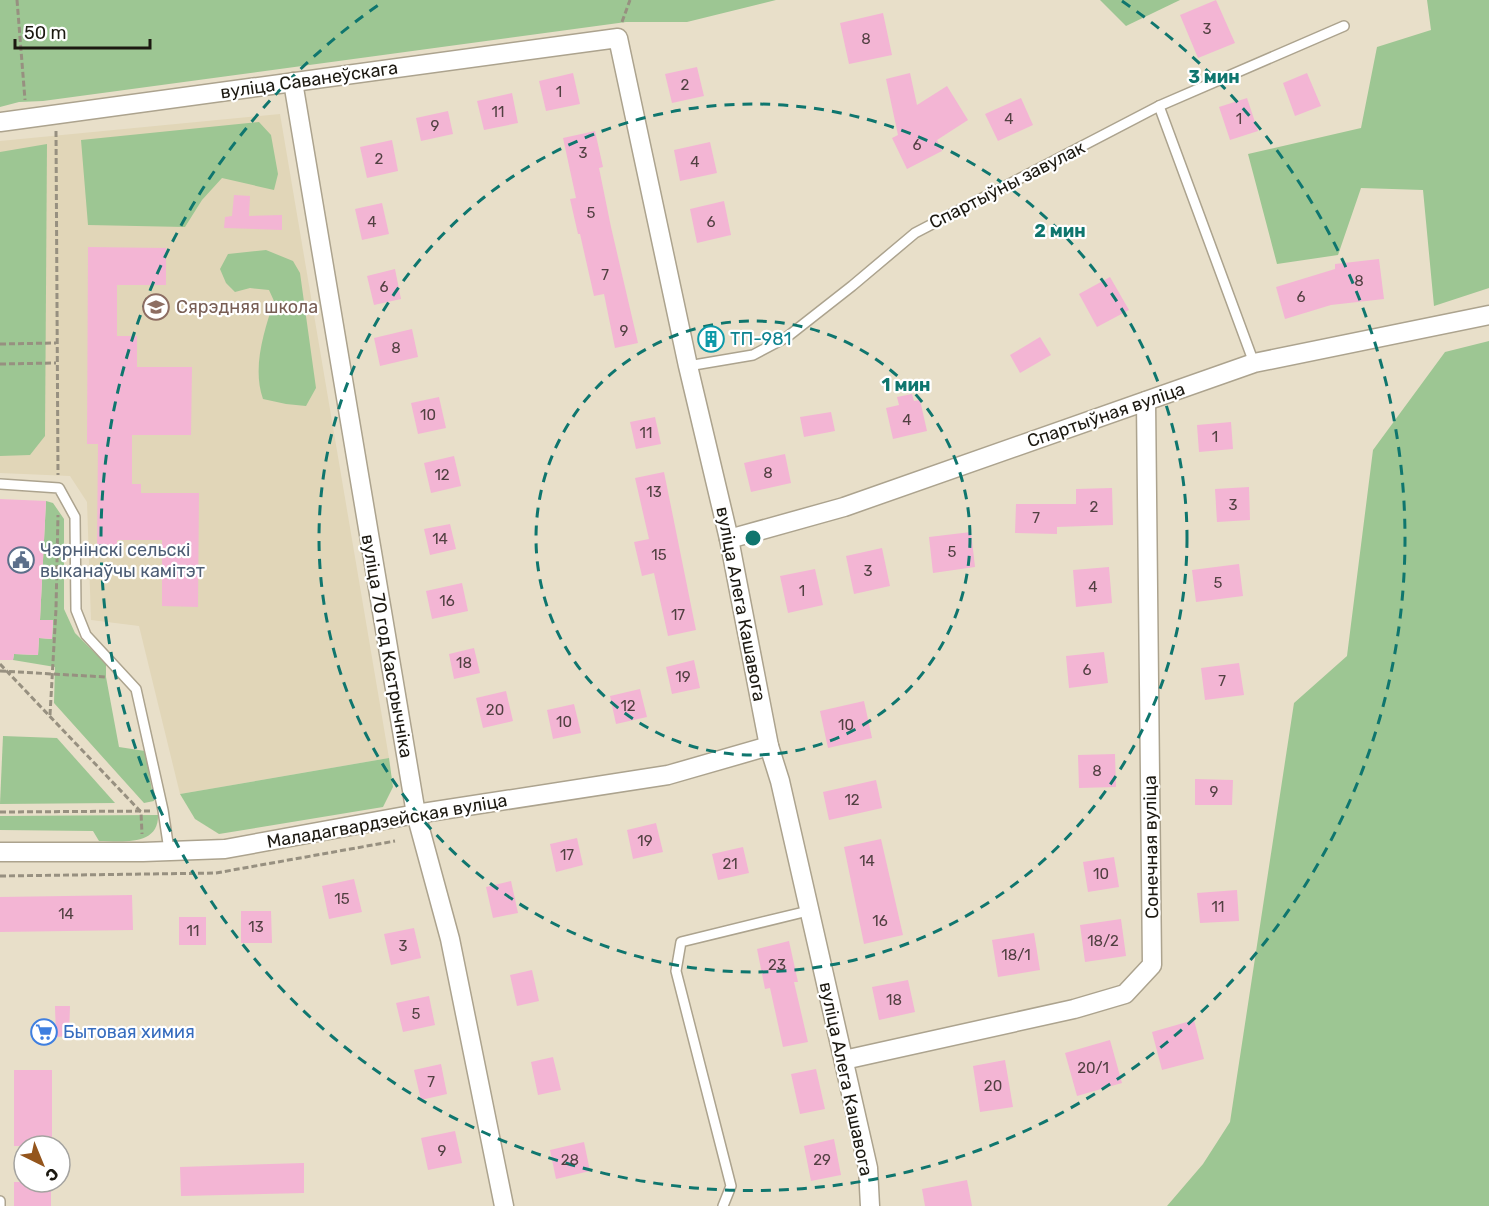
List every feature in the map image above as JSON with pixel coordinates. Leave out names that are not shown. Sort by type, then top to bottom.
[{"type":"street","name":"вуліца Саванеўскага","points":[[0,122],[618,38]]},
{"type":"street","name":"вуліца Алега Кашавога","points":[[618,38],[688,366],[729,539],[769,746],[780,781],[868,1168],[870,1206]]},
{"type":"street","name":"вуліца 70 год Кастрычніка","points":[[293,82],[416,814],[450,939],[504,1206]]},
{"type":"street","name":"Спартыўная вуліца","points":[[729,539],[844,507],[1254,363],[1489,315]]},
{"type":"street","name":"Сонечная вуліца","points":[[844,1060],[1074,1009],[1125,994],[1152,965],[1146,401]]},
{"type":"street","name":"Маладагвардзейская вуліца","points":[[0,852],[143,852],[225,849],[416,814],[668,775],[769,746]]},
{"type":"lane","name":"Спартыўны завулак","points":[[688,366],[753,355],[787,337],[915,233],[1159,106],[1344,26]]},
{"type":"lane","points":[[1159,106],[1254,363]]},
{"type":"lane","points":[[0,484],[59,488],[75,517],[76,610],[86,634],[136,689],[163,810],[169,850]]},
{"type":"lane","points":[[723,1206],[732,1186],[676,971],[681,942],[808,911]]},
{"type":"lane","points":[[0,1201],[0,1206]]},
{"type":"path","points":[[17,0],[27,118]]},
{"type":"path","points":[[618,38],[630,0]]},
{"type":"path","points":[[50,715],[59,488],[56,363],[56,114]]},
{"type":"path","points":[[0,344],[56,343]]},
{"type":"path","points":[[0,364],[56,363]]},
{"type":"path","points":[[0,664],[141,812],[0,812]]},
{"type":"path","points":[[0,671],[106,677]]},
{"type":"shaded area","name":"Сярэдняя школа","points":[[280,114],[389,758],[180,794],[139,626],[91,620],[87,502],[70,476],[0,473],[0,141]]},
{"type":"green space","points":[[0,0],[776,0],[687,22],[626,22],[43,101],[19,102],[0,107]]},
{"type":"green space","points":[[1100,0],[1180,0],[1126,26]]},
{"type":"green space","points":[[1427,0],[1489,0],[1489,288],[1434,306],[1423,190],[1361,188],[1338,255],[1277,264],[1248,154],[1361,128],[1377,47],[1431,30]]},
{"type":"green space","points":[[259,122],[271,135],[278,174],[274,190],[222,178],[202,200],[185,227],[88,225],[81,140]]},
{"type":"green space","points":[[47,144],[45,436],[30,455],[0,456],[0,152]]},
{"type":"green space","points":[[266,250],[293,261],[300,273],[316,388],[306,406],[263,399],[259,362],[263,337],[274,301],[269,290],[250,288],[235,292],[226,283],[220,269],[228,254]]},
{"type":"green space","points":[[1489,341],[1489,1206],[1167,1206],[1203,1164],[1230,1122],[1294,703],[1347,656],[1373,450],[1445,352]]},
{"type":"green space","points":[[46,501],[53,503],[64,519],[64,609],[75,633],[106,661],[106,677],[119,747],[145,751],[154,801],[144,803],[54,703],[55,667],[13,660],[14,654],[38,655],[39,638],[52,639],[53,620],[40,620]]},
{"type":"green space","points":[[3,736],[57,738],[115,803],[0,804]]},
{"type":"green space","points":[[389,758],[393,787],[383,807],[219,834],[195,819],[180,794]]},
{"type":"green space","points":[[158,815],[157,825],[152,833],[137,840],[127,841],[99,841],[93,831],[0,830],[0,816]]},
{"type":"building","points":[[1216,0],[1235,43],[1198,58],[1180,15]]},
{"type":"building","points":[[883,13],[892,55],[849,64],[840,23]]},
{"type":"building","points":[[697,67],[704,96],[672,103],[665,74]]},
{"type":"building","points":[[573,73],[580,104],[546,111],[539,81]]},
{"type":"building","points":[[910,73],[917,105],[947,86],[968,120],[937,140],[942,151],[907,169],[892,138],[898,135],[886,79]]},
{"type":"building","points":[[1307,73],[1321,106],[1295,116],[1283,83]]},
{"type":"building","points":[[512,93],[518,123],[484,130],[477,101]]},
{"type":"building","points":[[1021,98],[1033,125],[998,141],[985,114]]},
{"type":"building","points":[[1247,98],[1258,131],[1230,140],[1219,107]]},
{"type":"building","points":[[448,111],[453,134],[421,141],[416,118]]},
{"type":"building","points":[[595,131],[603,167],[599,168],[638,343],[615,348],[604,294],[594,296],[580,234],[578,234],[570,199],[576,198],[563,138]]},
{"type":"building","points":[[392,140],[398,171],[367,178],[360,147]]},
{"type":"building","points":[[710,142],[717,173],[680,181],[674,150]]},
{"type":"building","points":[[234,195],[250,196],[249,216],[282,215],[282,230],[224,228],[225,217],[232,216]]},
{"type":"building","points":[[724,201],[731,235],[697,243],[690,209]]},
{"type":"building","points":[[382,203],[389,234],[362,240],[355,209]]},
{"type":"building","points":[[88,247],[166,248],[166,285],[117,285],[117,336],[137,336],[137,367],[192,367],[191,435],[132,435],[132,484],[141,484],[141,493],[199,493],[198,607],[162,606],[162,540],[117,540],[117,547],[97,547],[98,444],[87,444]]},
{"type":"building","points":[[1379,259],[1384,299],[1331,305],[1285,319],[1276,287],[1335,269],[1335,264]]},
{"type":"building","points":[[395,269],[401,299],[374,305],[367,276]]},
{"type":"building","points":[[1110,277],[1129,310],[1097,327],[1079,294]]},
{"type":"building","name":"ТП-981","points":[[718,327],[721,348],[704,351],[700,330]]},
{"type":"building","points":[[412,329],[418,357],[380,366],[374,338]]},
{"type":"building","points":[[1040,337],[1051,355],[1020,373],[1010,355]]},
{"type":"building","points":[[912,394],[914,401],[920,400],[927,431],[893,439],[886,408],[899,405],[897,397]]},
{"type":"building","points":[[439,397],[446,428],[418,434],[411,403]]},
{"type":"building","points":[[831,412],[835,431],[804,437],[800,417]]},
{"type":"building","points":[[655,417],[661,444],[636,449],[630,422]]},
{"type":"building","points":[[1231,422],[1233,449],[1199,452],[1197,425]]},
{"type":"building","points":[[785,454],[791,483],[751,492],[744,463]]},
{"type":"building","points":[[454,456],[461,486],[431,493],[424,463]]},
{"type":"building","points":[[664,472],[696,630],[668,636],[654,573],[642,576],[634,542],[649,539],[635,478]]},
{"type":"building","points":[[1249,487],[1250,520],[1217,522],[1215,489]]},
{"type":"building","points":[[1112,488],[1113,525],[1057,527],[1057,534],[1015,533],[1016,504],[1076,504],[1076,489]]},
{"type":"building","name":"Чэрнінскі сельскі выканаўчы камітэт","points":[[0,499],[46,501],[40,620],[53,620],[52,639],[39,638],[38,655],[14,654],[13,660],[0,660]]},
{"type":"building","points":[[450,524],[456,549],[430,555],[424,529]]},
{"type":"building","points":[[971,532],[975,567],[933,573],[929,537]]},
{"type":"building","points":[[882,548],[890,586],[854,594],[846,556]]},
{"type":"building","points":[[1239,564],[1243,596],[1196,602],[1192,570]]},
{"type":"building","points":[[1109,567],[1112,603],[1076,607],[1073,570]]},
{"type":"building","points":[[815,569],[823,605],[788,613],[780,576]]},
{"type":"building","points":[[462,583],[468,611],[432,619],[426,591]]},
{"type":"building","points":[[474,648],[480,673],[454,679],[449,654]]},
{"type":"building","points":[[1104,652],[1108,683],[1069,688],[1066,656]]},
{"type":"building","points":[[694,660],[700,688],[672,694],[666,667]]},
{"type":"building","points":[[1239,663],[1244,695],[1205,700],[1201,668]]},
{"type":"building","points":[[640,689],[647,717],[616,724],[610,696]]},
{"type":"building","points":[[506,691],[513,721],[483,728],[476,698]]},
{"type":"building","points":[[864,701],[872,738],[828,748],[820,711]]},
{"type":"building","points":[[574,704],[581,733],[553,739],[547,710]]},
{"type":"building","points":[[1115,754],[1116,787],[1079,788],[1078,755]]},
{"type":"building","points":[[1195,779],[1233,780],[1232,805],[1195,805]]},
{"type":"building","points":[[876,780],[882,808],[829,820],[823,792]]},
{"type":"building","points":[[656,823],[663,852],[633,859],[627,830]]},
{"type":"building","points":[[577,838],[583,865],[556,872],[550,844]]},
{"type":"building","points":[[881,839],[903,935],[864,944],[844,847]]},
{"type":"building","points":[[743,847],[749,873],[718,880],[712,854]]},
{"type":"building","points":[[1114,857],[1119,887],[1088,892],[1083,862]]},
{"type":"building","points":[[354,879],[362,912],[329,919],[322,886]]},
{"type":"building","points":[[511,881],[518,913],[493,918],[486,887]]},
{"type":"building","points":[[1237,890],[1239,921],[1200,923],[1197,893]]},
{"type":"building","points":[[132,895],[133,930],[0,932],[0,897]]},
{"type":"building","points":[[241,911],[271,911],[272,943],[241,943]]},
{"type":"building","points":[[179,917],[206,917],[206,945],[179,945]]},
{"type":"building","points":[[1121,919],[1126,956],[1085,962],[1080,925]]},
{"type":"building","points":[[414,928],[421,958],[391,965],[384,934]]},
{"type":"building","points":[[1034,933],[1040,970],[998,977],[992,940]]},
{"type":"building","points":[[789,941],[798,982],[794,982],[808,1042],[783,1047],[770,988],[765,989],[757,949]]},
{"type":"building","points":[[532,970],[539,1001],[517,1006],[510,975]]},
{"type":"building","points":[[908,980],[915,1012],[879,1020],[872,987]]},
{"type":"building","points":[[429,996],[435,1025],[403,1032],[396,1003]]},
{"type":"building","points":[[55,1006],[70,1006],[69,1036],[56,1037]]},
{"type":"building","points":[[1194,1020],[1204,1059],[1162,1070],[1152,1032]]},
{"type":"building","points":[[1110,1040],[1122,1083],[1077,1096],[1065,1053]]},
{"type":"building","points":[[553,1057],[561,1090],[538,1095],[531,1062]]},
{"type":"building","points":[[1005,1060],[1013,1107],[980,1112],[973,1066]]},
{"type":"building","points":[[441,1064],[447,1094],[421,1100],[414,1070]]},
{"type":"building","points":[[816,1069],[825,1109],[800,1114],[791,1074]]},
{"type":"building","points":[[14,1070],[52,1070],[52,1134],[14,1134]]},
{"type":"building","points":[[455,1131],[462,1163],[428,1170],[421,1138]]},
{"type":"building","points":[[834,1139],[841,1175],[811,1181],[804,1146]]},
{"type":"building","points":[[584,1142],[590,1171],[556,1179],[550,1150]]},
{"type":"building","points":[[304,1163],[304,1193],[181,1196],[180,1167]]},
{"type":"building","points":[[967,1180],[972,1206],[925,1206],[922,1189]]},
{"type":"building","points":[[14,1194],[51,1194],[51,1206],[14,1206]]},
{"type":"place","name":"Сярэдняя школа","points":[[156,307]]},
{"type":"place","name":"ТП-981","points":[[711,339]]},
{"type":"place","name":"Чэрнінскі сельскі выканаўчы камітэт","points":[[21,560]]},
{"type":"place","name":"Бытовая химия","points":[[44,1032]]}]
